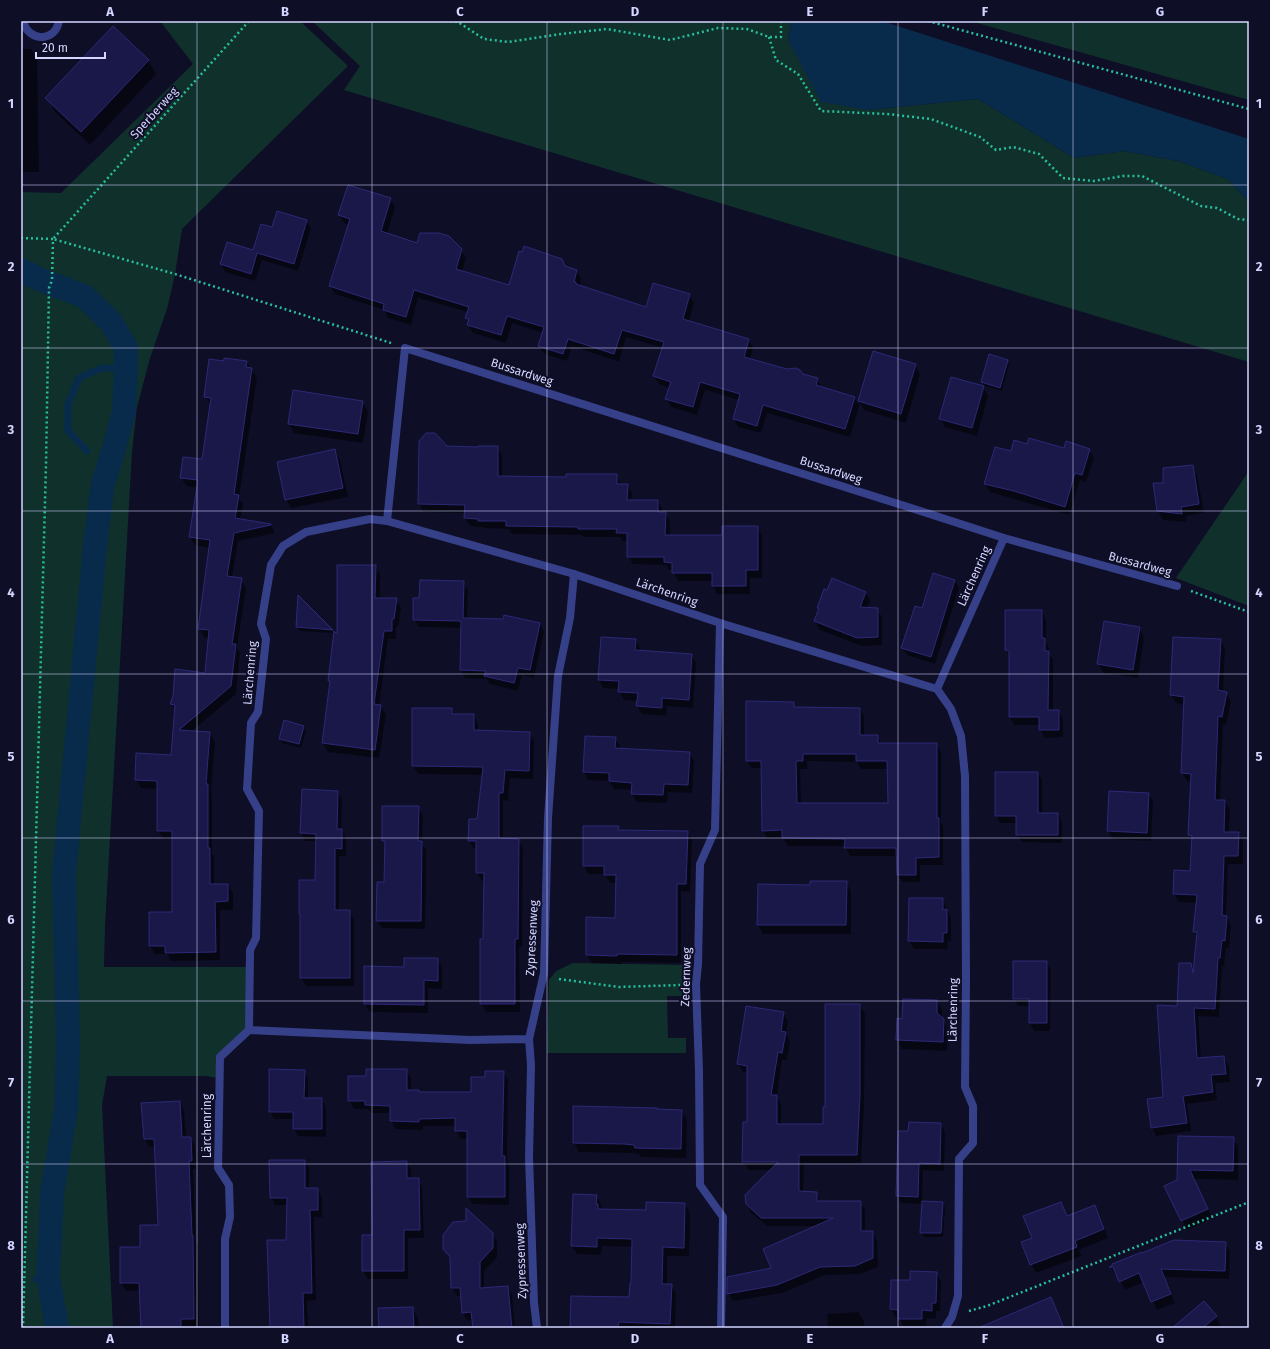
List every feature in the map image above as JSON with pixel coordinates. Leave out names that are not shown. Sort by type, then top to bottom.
[{"type":"street","points":[[23,21],[25,28],[29,33],[40,37],[52,34],[59,21]]},
{"type":"street","points":[[388,522],[405,348]]},
{"type":"street","name":"Bussardweg","points":[[405,348],[1004,538],[1177,586]]},
{"type":"street","name":"Lärchenring","points":[[226,1328],[225,1239],[230,1222],[229,1185],[218,1168],[220,1057],[249,1030],[250,950],[256,938],[259,811],[247,789],[251,723],[258,712],[266,639],[261,624],[270,565],[283,546],[306,532],[370,519],[388,522],[574,574],[720,623],[937,689],[951,709],[961,736],[965,776],[965,1087],[973,1106],[972,1143],[959,1158],[958,1296],[952,1317],[945,1328]]},
{"type":"street","name":"Lärchenring","points":[[937,689],[1004,538]]},
{"type":"street","name":"Zypressenweg","points":[[537,1328],[534,1303],[529,1156],[531,1065],[529,1039],[544,974],[548,818],[558,676],[570,618],[574,574]]},
{"type":"street","name":"Zedernweg","points":[[720,623],[715,830],[700,864],[698,964],[696,984],[699,1071],[700,1185],[723,1217],[721,1328]]},
{"type":"street","points":[[249,1030],[470,1040],[529,1039]]},
{"type":"path","name":"Sperberweg","points":[[52,239],[250,21]]},
{"type":"path","points":[[450,21],[458,22],[484,39],[508,42],[607,29],[670,40],[718,28],[747,29],[769,37],[781,37],[781,21]]},
{"type":"path","points":[[928,21],[1249,109]]},
{"type":"path","points":[[769,37],[776,60],[798,74],[821,111],[887,114],[931,119],[980,137],[996,150],[1013,147],[1039,154],[1063,178],[1094,181],[1123,176],[1142,176],[1201,206],[1217,208],[1238,219],[1249,220]]},
{"type":"path","points":[[21,238],[52,239],[183,276],[405,348]]},
{"type":"path","points":[[22,1328],[49,288],[52,280],[52,239]]},
{"type":"path","name":"Bussardweg","points":[[1177,586],[1249,612]]},
{"type":"path","points":[[544,974],[560,979],[619,987],[696,984]]},
{"type":"path","points":[[952,1317],[987,1306],[1249,1202]]},
{"type":"green space","points":[[160,21],[300,21],[348,66],[182,229],[175,274],[167,309],[150,358],[137,407],[132,452],[105,926],[104,967],[250,967],[249,1030],[220,1057],[219,1078],[205,1076],[107,1076],[102,1105],[113,1328],[21,1328],[21,192],[61,193],[193,64]]},
{"type":"green space","points":[[312,21],[791,21],[788,40],[868,110],[978,99],[1074,158],[1124,151],[1178,161],[1228,179],[1245,198],[1249,200],[1249,362],[344,90],[360,66]]},
{"type":"green space","points":[[970,21],[1249,21],[1249,100]]},
{"type":"green space","points":[[1249,471],[1249,606],[1176,578]]},
{"type":"green space","points":[[573,963],[686,965],[685,996],[667,996],[668,1038],[686,1038],[686,1053],[547,1053],[549,980],[556,971]]},
{"type":"water","points":[[791,21],[882,21],[1249,139],[1249,200],[1245,198],[1228,179],[1178,161],[1124,151],[1074,158],[978,99],[868,110],[821,102],[788,40]]},
{"type":"building","points":[[113,26],[149,60],[81,132],[45,98]]},
{"type":"building","points":[[348,185],[391,198],[381,231],[417,243],[420,233],[439,233],[449,236],[462,249],[456,269],[509,285],[519,251],[522,252],[524,246],[562,259],[565,266],[577,270],[574,282],[576,282],[576,284],[646,307],[653,283],[690,294],[683,319],[749,339],[744,357],[787,369],[796,368],[803,374],[818,378],[816,385],[855,397],[845,429],[763,405],[757,426],[733,419],[740,394],[700,382],[693,407],[665,399],[671,382],[653,376],[664,342],[622,330],[614,354],[568,339],[563,354],[538,346],[544,327],[507,316],[501,335],[467,325],[469,319],[465,318],[469,307],[414,290],[406,317],[383,310],[384,304],[329,286],[350,219],[338,215]]},
{"type":"building","points":[[277,211],[307,220],[294,264],[257,253],[251,274],[220,264],[227,242],[253,250],[261,224],[272,227]]},
{"type":"building","points":[[873,351],[916,364],[901,414],[858,401]]},
{"type":"building","points":[[989,354],[1008,360],[1000,388],[981,382]]},
{"type":"building","points":[[224,358],[247,361],[246,367],[252,368],[234,494],[239,495],[235,518],[271,525],[234,533],[227,576],[242,578],[232,644],[236,644],[231,686],[179,730],[210,732],[206,784],[208,784],[208,848],[210,848],[210,884],[228,884],[228,901],[215,902],[216,952],[165,953],[165,946],[149,946],[149,912],[172,912],[172,831],[157,831],[157,781],[135,780],[136,753],[171,755],[175,705],[170,704],[173,696],[175,669],[205,673],[209,630],[198,629],[210,540],[189,537],[198,480],[180,478],[183,457],[202,459],[211,398],[204,397],[209,359],[224,361]]},
{"type":"building","points":[[951,377],[984,386],[972,428],[939,419]]},
{"type":"building","points":[[293,390],[363,401],[358,434],[288,424]]},
{"type":"building","points":[[426,433],[435,433],[447,446],[498,446],[498,476],[566,477],[566,474],[617,474],[617,484],[628,484],[627,500],[658,500],[658,512],[666,512],[665,535],[722,535],[722,526],[758,526],[758,570],[746,570],[746,586],[712,586],[712,573],[672,573],[672,563],[664,562],[664,557],[627,557],[627,533],[616,533],[617,529],[506,526],[506,521],[478,521],[478,519],[464,518],[465,505],[418,504],[419,441]]},
{"type":"building","points":[[1029,438],[1064,448],[1066,441],[1090,449],[1082,475],[1075,473],[1065,507],[1014,491],[984,484],[995,447],[1011,451],[1014,440],[1027,444]]},
{"type":"building","points":[[335,449],[343,488],[285,500],[277,462]]},
{"type":"building","points":[[1193,465],[1199,504],[1181,507],[1182,514],[1157,511],[1153,483],[1163,483],[1163,468]]},
{"type":"building","points":[[337,565],[376,565],[375,598],[397,598],[394,619],[392,619],[392,631],[384,631],[374,704],[381,705],[375,750],[322,743],[330,681],[328,681],[334,631],[337,634]]},
{"type":"building","points":[[933,573],[955,580],[931,657],[901,648],[915,606],[922,608]]},
{"type":"building","points":[[832,578],[866,592],[860,607],[878,608],[878,637],[857,638],[814,621],[824,589],[827,590]]},
{"type":"building","points":[[420,580],[464,581],[463,618],[503,619],[504,615],[540,623],[530,670],[518,668],[514,683],[484,676],[486,671],[460,670],[461,621],[413,620],[413,598],[419,598]]},
{"type":"building","points":[[298,595],[333,630],[296,627]]},
{"type":"building","points":[[1005,610],[1042,610],[1042,638],[1045,638],[1045,651],[1049,651],[1048,710],[1059,710],[1059,730],[1039,730],[1039,717],[1009,717],[1009,651],[1005,650]]},
{"type":"building","points":[[1104,621],[1140,627],[1133,670],[1097,664]]},
{"type":"building","points":[[601,637],[636,639],[635,650],[692,654],[689,700],[662,698],[662,708],[636,706],[638,693],[618,692],[619,681],[598,680]]},
{"type":"building","points":[[1173,637],[1221,639],[1218,690],[1227,692],[1222,717],[1218,716],[1215,800],[1225,800],[1224,832],[1239,832],[1238,856],[1224,856],[1222,915],[1227,916],[1225,941],[1222,940],[1220,958],[1218,958],[1215,1009],[1194,1008],[1197,1058],[1224,1056],[1226,1074],[1211,1075],[1213,1092],[1183,1096],[1187,1123],[1151,1128],[1147,1099],[1163,1097],[1157,1005],[1177,1006],[1179,963],[1191,963],[1193,973],[1197,932],[1193,932],[1197,895],[1173,894],[1174,870],[1190,871],[1192,836],[1188,835],[1191,774],[1181,773],[1184,697],[1170,695]]},
{"type":"building","points":[[746,701],[794,702],[794,707],[860,708],[860,735],[878,735],[878,743],[937,743],[937,818],[939,818],[939,857],[916,858],[916,875],[897,875],[896,848],[844,848],[845,839],[782,838],[782,830],[762,831],[761,761],[746,761]],"holes":[[[803,754],[856,754],[856,761],[887,761],[888,803],[797,803],[796,761],[803,761]]]},
{"type":"building","points":[[412,708],[452,708],[452,714],[474,714],[474,730],[530,732],[529,771],[505,770],[503,793],[499,793],[499,838],[519,839],[518,939],[515,939],[515,1004],[480,1004],[480,939],[483,939],[484,873],[476,873],[476,841],[468,841],[469,819],[477,819],[483,767],[412,766]]},
{"type":"building","points":[[284,720],[304,726],[299,744],[279,739]]},
{"type":"building","points":[[585,736],[616,737],[615,748],[690,752],[688,785],[664,784],[663,795],[631,794],[632,783],[609,781],[609,773],[583,772]]},
{"type":"building","points":[[995,772],[1038,772],[1038,813],[1058,813],[1058,835],[1016,835],[1016,816],[995,816]]},
{"type":"building","points":[[302,789],[338,791],[337,829],[342,829],[342,849],[335,848],[335,910],[350,910],[350,978],[300,978],[299,880],[315,880],[316,834],[300,833]]},
{"type":"building","points":[[1109,791],[1149,793],[1147,833],[1107,831]]},
{"type":"building","points":[[382,806],[419,806],[418,841],[422,841],[421,921],[376,921],[377,882],[384,882],[385,841],[382,841]]},
{"type":"building","points":[[583,826],[619,826],[618,830],[688,831],[686,884],[677,884],[677,955],[586,955],[586,917],[615,918],[616,875],[604,875],[604,866],[583,866]]},
{"type":"building","points":[[810,881],[847,881],[846,925],[757,925],[758,884],[810,885]]},
{"type":"building","points":[[909,898],[943,898],[943,910],[947,909],[947,933],[943,933],[943,942],[908,941]]},
{"type":"building","points":[[404,958],[438,958],[438,981],[424,980],[424,1005],[364,1004],[364,966],[404,967]]},
{"type":"building","points":[[1013,961],[1047,961],[1047,1023],[1029,1023],[1029,999],[1013,999]]},
{"type":"building","points":[[903,999],[937,1000],[937,1013],[944,1019],[943,1042],[896,1040],[897,1018],[902,1019]]},
{"type":"building","points":[[825,1004],[860,1004],[860,1095],[857,1155],[799,1155],[799,1191],[817,1192],[817,1201],[861,1201],[861,1231],[873,1231],[873,1258],[855,1266],[820,1267],[777,1285],[727,1294],[727,1277],[771,1268],[763,1249],[833,1218],[761,1218],[746,1204],[745,1195],[778,1162],[742,1162],[743,1122],[747,1122],[747,1066],[737,1064],[746,1006],[784,1012],[781,1031],[786,1032],[782,1053],[778,1052],[771,1095],[777,1095],[777,1124],[823,1124],[823,1107],[825,1107]]},
{"type":"building","points":[[269,1069],[305,1070],[304,1098],[322,1098],[322,1129],[293,1129],[293,1112],[269,1112]]},
{"type":"building","points":[[366,1069],[407,1069],[407,1090],[419,1090],[419,1092],[471,1092],[471,1077],[485,1077],[485,1071],[504,1071],[502,1156],[505,1156],[505,1197],[467,1197],[467,1131],[455,1131],[455,1118],[419,1119],[419,1122],[390,1121],[390,1106],[365,1105],[365,1101],[348,1101],[348,1076],[366,1076]]},
{"type":"building","points":[[180,1101],[182,1137],[191,1137],[192,1161],[189,1161],[193,1235],[194,1319],[181,1319],[181,1328],[141,1328],[139,1283],[120,1283],[120,1247],[140,1247],[140,1225],[158,1225],[154,1139],[144,1139],[141,1103]]},
{"type":"building","points":[[573,1106],[682,1110],[681,1149],[635,1148],[634,1145],[624,1144],[573,1143]]},
{"type":"building","points":[[909,1122],[941,1123],[940,1164],[919,1163],[918,1197],[896,1196],[898,1131],[908,1131]]},
{"type":"building","points":[[1178,1136],[1234,1137],[1233,1171],[1190,1170],[1208,1209],[1181,1221],[1164,1186],[1177,1180]]},
{"type":"building","points":[[269,1160],[305,1160],[305,1188],[318,1188],[318,1210],[310,1210],[312,1293],[303,1293],[304,1328],[270,1328],[267,1240],[286,1240],[287,1198],[270,1198]]},
{"type":"building","points":[[407,1161],[407,1178],[419,1178],[420,1230],[404,1230],[404,1271],[362,1271],[362,1235],[372,1235],[371,1162]]},
{"type":"building","points":[[573,1194],[597,1195],[596,1204],[598,1204],[598,1209],[646,1210],[646,1202],[685,1203],[684,1248],[663,1247],[662,1284],[672,1284],[670,1324],[619,1322],[618,1328],[570,1328],[571,1296],[629,1297],[631,1283],[632,1239],[597,1238],[597,1247],[571,1246]]},
{"type":"building","points":[[922,1201],[943,1202],[941,1233],[920,1233]]},
{"type":"building","points":[[1061,1202],[1067,1216],[1095,1205],[1104,1229],[1075,1241],[1077,1247],[1030,1265],[1021,1242],[1032,1238],[1023,1216]]},
{"type":"building","points":[[466,1208],[493,1233],[493,1248],[480,1262],[480,1288],[508,1286],[512,1328],[473,1328],[471,1312],[462,1313],[460,1288],[451,1288],[450,1257],[443,1249],[443,1235],[453,1222],[466,1221]]},
{"type":"building","points":[[1174,1240],[1226,1242],[1225,1271],[1161,1269],[1171,1294],[1151,1302],[1139,1273],[1119,1282],[1113,1267],[1109,1267],[1112,1266],[1112,1264]]},
{"type":"building","points":[[910,1271],[937,1272],[936,1303],[932,1303],[932,1311],[922,1310],[922,1319],[898,1319],[898,1310],[890,1309],[891,1280],[910,1280]]},
{"type":"building","points":[[1051,1297],[1064,1328],[978,1328]]},
{"type":"building","points":[[1204,1301],[1217,1316],[1203,1328],[1172,1328]]},
{"type":"building","points":[[413,1307],[414,1328],[379,1328],[378,1308]]},
{"type":"waterway","points":[[21,270],[41,280],[84,296],[111,322],[126,348],[124,411],[103,484],[96,536],[64,874],[68,1044],[66,1110],[52,1193],[48,1277],[57,1328]]},
{"type":"waterway","points":[[87,451],[68,431],[68,404],[79,378],[102,368],[126,369]]},
{"type":"waterway","points":[[36,1279],[48,1277]]}]
